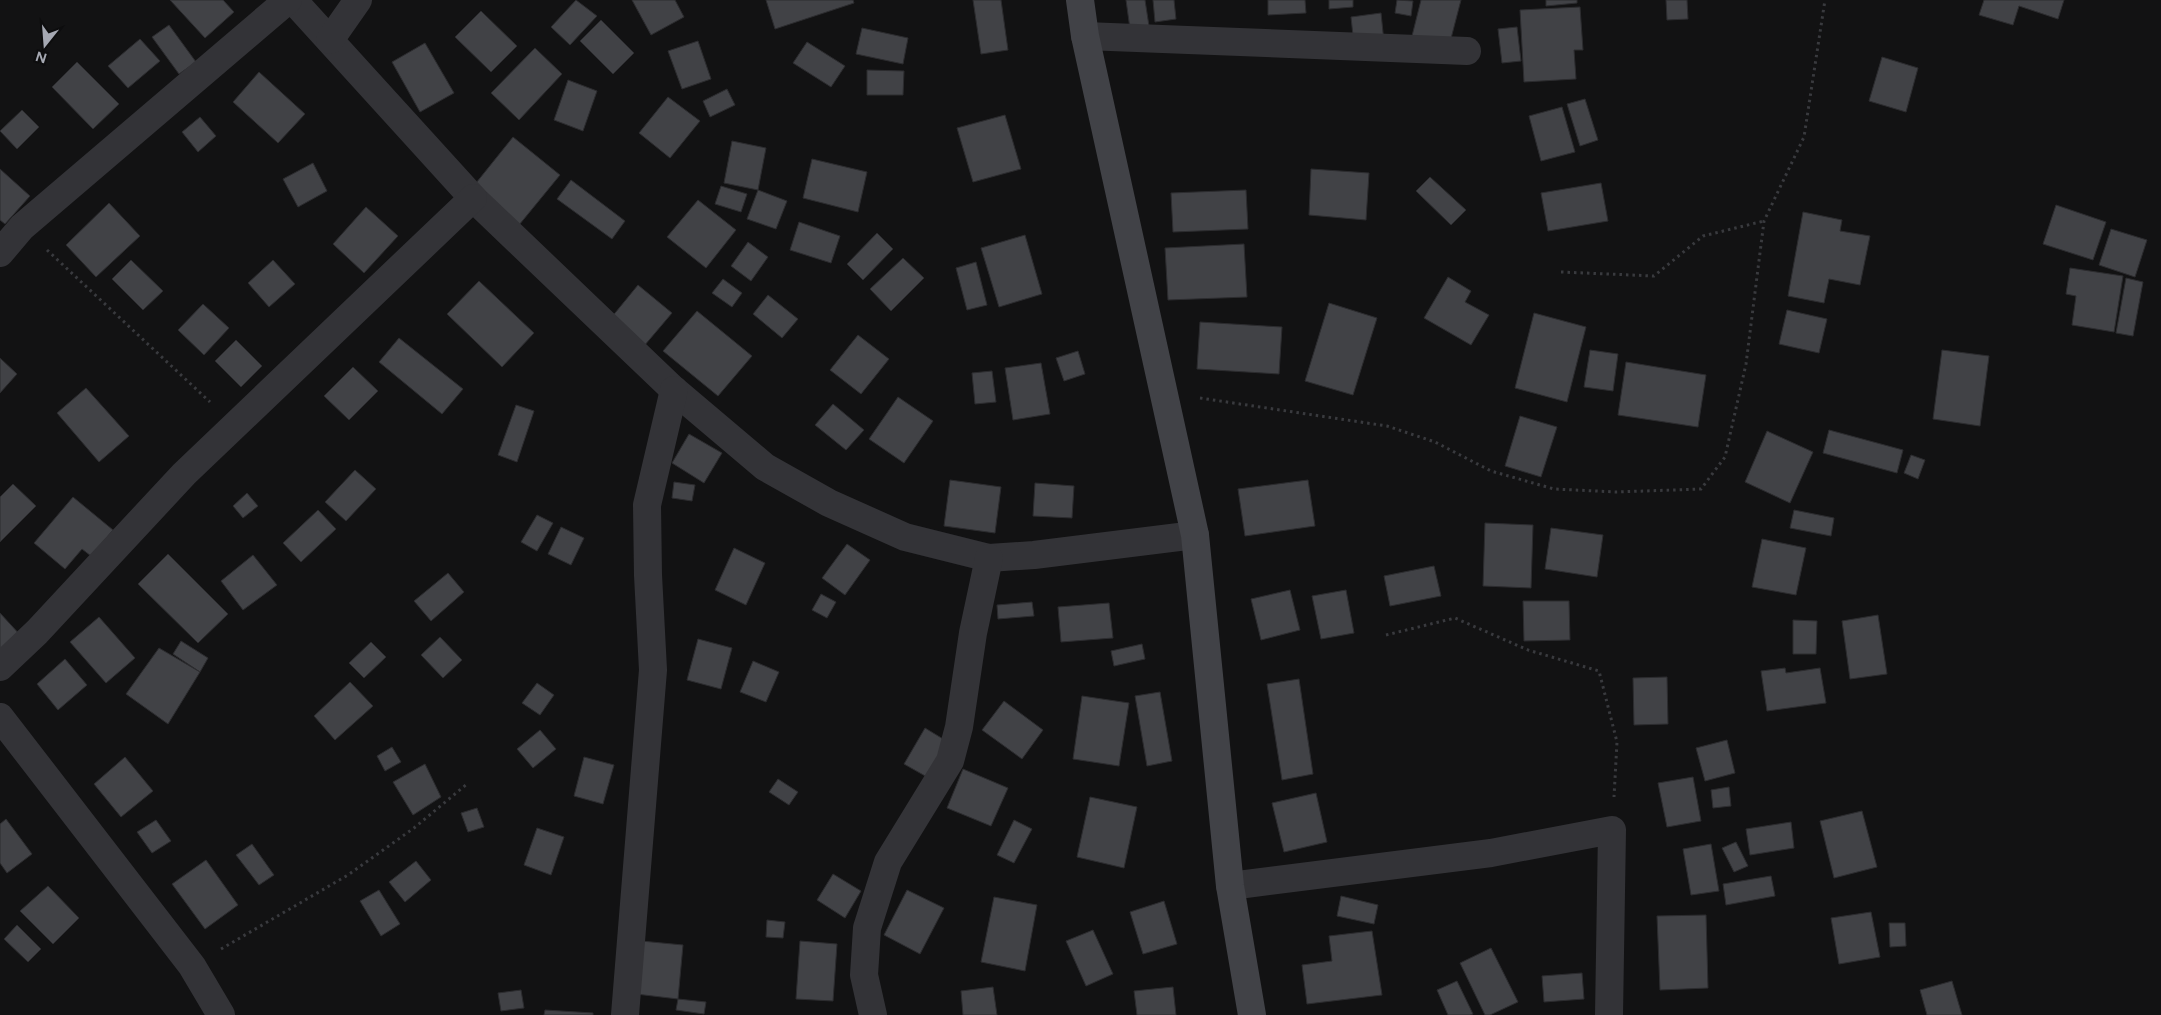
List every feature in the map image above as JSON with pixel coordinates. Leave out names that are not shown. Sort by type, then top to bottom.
[{"type":"street","points":[[0,253],[22,227],[288,0]]},
{"type":"street","points":[[293,0],[473,198],[674,390],[765,467],[828,503],[905,537],[990,558],[1034,555],[1195,536]]},
{"type":"street","points":[[330,40],[358,0]]},
{"type":"street","points":[[1080,0],[1085,36],[1195,536],[1230,886],[1252,1015]]},
{"type":"street","points":[[1085,36],[1467,51]]},
{"type":"street","points":[[0,667],[37,632],[184,474],[473,198]]},
{"type":"street","points":[[625,1015],[653,670],[648,575],[647,505],[674,390]]},
{"type":"street","points":[[873,1015],[864,975],[867,928],[888,862],[950,761],[959,727],[973,633],[990,558]]},
{"type":"street","points":[[0,718],[192,966],[220,1015]]},
{"type":"street","points":[[1230,886],[1491,853],[1612,830],[1609,1015]]},
{"type":"path","points":[[1164,393],[1387,426],[1435,442],[1491,471],[1554,490],[1616,492],[1701,489],[1724,457],[1727,448],[1746,364],[1764,221],[1804,137],[1825,0]]},
{"type":"path","points":[[1561,272],[1654,276],[1703,236],[1764,221]]},
{"type":"path","points":[[22,227],[140,335],[235,426]]},
{"type":"path","points":[[1386,634],[1455,618],[1528,650],[1599,671],[1617,742],[1612,830]]},
{"type":"path","points":[[192,966],[348,875],[414,828],[467,784]]},
{"type":"building","points":[[170,0],[223,0],[234,12],[205,38]]},
{"type":"building","points":[[576,0],[597,16],[570,45],[551,27]]},
{"type":"building","points":[[632,0],[675,0],[684,17],[651,35]]},
{"type":"building","points":[[766,0],[853,0],[854,3],[775,29]]},
{"type":"building","points":[[973,0],[1001,0],[1008,50],[981,54]]},
{"type":"building","points":[[1126,0],[1145,0],[1149,26],[1130,29]]},
{"type":"building","points":[[1153,0],[1174,0],[1176,19],[1155,22]]},
{"type":"building","points":[[1268,0],[1305,0],[1306,13],[1268,15]]},
{"type":"building","points":[[1329,0],[1353,0],[1353,7],[1329,9]]},
{"type":"building","points":[[1397,0],[1413,1],[1411,16],[1395,13]]},
{"type":"building","points":[[1421,0],[1461,0],[1448,50],[1411,40]]},
{"type":"building","points":[[1546,0],[1577,0],[1577,3],[1546,6]]},
{"type":"building","points":[[1666,0],[1687,0],[1688,19],[1667,20]]},
{"type":"building","points":[[1984,0],[2064,0],[2058,19],[2019,6],[2013,25],[1979,15]]},
{"type":"building","points":[[1580,7],[1583,50],[1574,50],[1576,79],[1524,82],[1520,10]]},
{"type":"building","points":[[481,11],[517,46],[491,72],[455,37]]},
{"type":"building","points":[[1381,13],[1384,42],[1354,45],[1351,17]]},
{"type":"building","points":[[601,20],[634,53],[613,74],[580,41]]},
{"type":"building","points":[[169,25],[196,62],[179,74],[152,37]]},
{"type":"building","points":[[1517,27],[1521,61],[1502,63],[1498,29]]},
{"type":"building","points":[[862,28],[908,38],[903,64],[856,54]]},
{"type":"building","points":[[140,39],[160,61],[128,88],[108,66]]},
{"type":"building","points":[[698,41],[711,79],[682,89],[668,51]]},
{"type":"building","points":[[807,42],[845,66],[831,87],[793,63]]},
{"type":"building","points":[[425,43],[454,93],[420,112],[392,62]]},
{"type":"building","points":[[535,48],[562,74],[519,120],[491,93]]},
{"type":"building","points":[[1882,57],[1918,68],[1906,112],[1869,101]]},
{"type":"building","points":[[77,62],[119,104],[93,129],[52,87]]},
{"type":"building","points":[[867,70],[904,71],[903,95],[867,95]]},
{"type":"building","points":[[259,72],[305,114],[278,143],[233,102]]},
{"type":"building","points":[[568,80],[597,91],[583,131],[554,120]]},
{"type":"building","points":[[727,89],[735,105],[710,117],[703,101]]},
{"type":"building","points":[[668,97],[700,121],[670,158],[639,133]]},
{"type":"building","points":[[1585,99],[1598,140],[1580,146],[1567,104]]},
{"type":"building","points":[[1562,107],[1575,152],[1541,161],[1529,116]]},
{"type":"building","points":[[22,110],[39,127],[17,149],[0,131]]},
{"type":"building","points":[[1005,115],[1021,169],[973,182],[957,128]]},
{"type":"building","points":[[200,117],[216,136],[198,152],[182,132]]},
{"type":"building","points":[[513,137],[560,175],[519,225],[472,188]]},
{"type":"building","points":[[732,141],[766,148],[758,190],[724,183]]},
{"type":"building","points":[[812,159],[867,172],[858,212],[803,198]]},
{"type":"building","points":[[313,163],[327,191],[298,207],[283,179]]},
{"type":"building","points":[[0,169],[30,196],[5,224],[0,220]]},
{"type":"building","points":[[1311,169],[1369,173],[1366,220],[1309,215]]},
{"type":"building","points":[[1430,177],[1466,210],[1451,225],[1416,191]]},
{"type":"building","points":[[571,180],[625,221],[612,239],[557,199]]},
{"type":"building","points":[[1601,183],[1608,221],[1548,231],[1541,193]]},
{"type":"building","points":[[721,186],[747,194],[741,212],[715,204]]},
{"type":"building","points":[[758,190],[787,201],[776,229],[747,219]]},
{"type":"building","points":[[1246,190],[1248,229],[1173,232],[1171,193]]},
{"type":"building","points":[[698,200],[736,230],[706,268],[667,237]]},
{"type":"building","points":[[109,203],[140,236],[96,277],[66,245]]},
{"type":"building","points":[[2056,205],[2106,222],[2093,260],[2043,244]]},
{"type":"building","points":[[366,207],[398,236],[364,273],[333,244]]},
{"type":"building","points":[[1803,212],[1842,220],[1840,231],[1870,236],[1860,285],[1829,279],[1824,303],[1788,296]]},
{"type":"building","points":[[799,222],[840,236],[831,263],[790,250]]},
{"type":"building","points":[[2111,229],[2147,240],[2135,277],[2099,265]]},
{"type":"building","points":[[877,233],[893,249],[863,280],[847,264]]},
{"type":"building","points":[[1025,235],[1042,294],[999,307],[981,248]]},
{"type":"building","points":[[748,242],[768,257],[751,281],[731,266]]},
{"type":"building","points":[[1244,244],[1247,297],[1168,300],[1165,248]]},
{"type":"building","points":[[903,258],[924,278],[891,311],[870,289]]},
{"type":"building","points":[[131,260],[163,291],[143,310],[112,279]]},
{"type":"building","points":[[273,260],[295,284],[269,307],[248,283]]},
{"type":"building","points":[[976,262],[987,305],[967,310],[956,268]]},
{"type":"building","points":[[2070,268],[2123,276],[2114,332],[2072,325],[2076,296],[2066,294]]},
{"type":"building","points":[[1448,277],[1471,291],[1465,302],[1489,315],[1471,345],[1424,318]]},
{"type":"building","points":[[2126,278],[2143,282],[2133,336],[2116,333]]},
{"type":"building","points":[[723,279],[742,293],[732,307],[712,293]]},
{"type":"building","points":[[479,281],[534,333],[502,367],[447,314]]},
{"type":"building","points":[[638,285],[672,313],[644,346],[611,318]]},
{"type":"building","points":[[768,295],[798,319],[782,338],[753,314]]},
{"type":"building","points":[[1329,303],[1377,318],[1353,395],[1305,381]]},
{"type":"building","points":[[203,304],[229,328],[204,355],[178,330]]},
{"type":"building","points":[[1787,310],[1827,319],[1819,353],[1779,344]]},
{"type":"building","points":[[697,311],[752,356],[718,396],[663,351]]},
{"type":"building","points":[[1534,313],[1586,327],[1567,402],[1515,388]]},
{"type":"building","points":[[1200,322],[1282,327],[1279,374],[1197,369]]},
{"type":"building","points":[[858,335],[889,359],[861,394],[830,370]]},
{"type":"building","points":[[399,338],[463,389],[442,414],[379,362]]},
{"type":"building","points":[[236,340],[262,366],[241,387],[215,361]]},
{"type":"building","points":[[1590,350],[1618,354],[1613,391],[1584,387]]},
{"type":"building","points":[[1942,350],[1989,356],[1980,426],[1933,419]]},
{"type":"building","points":[[1078,351],[1085,374],[1064,381],[1056,358]]},
{"type":"building","points":[[0,358],[17,374],[0,393]]},
{"type":"building","points":[[1626,362],[1706,375],[1698,427],[1618,415]]},
{"type":"building","points":[[1041,363],[1050,414],[1013,420],[1005,368]]},
{"type":"building","points":[[353,367],[378,391],[349,420],[324,396]]},
{"type":"building","points":[[992,371],[996,402],[975,404],[972,373]]},
{"type":"building","points":[[86,388],[129,436],[99,462],[57,413]]},
{"type":"building","points":[[898,397],[933,421],[904,463],[869,439]]},
{"type":"building","points":[[833,404],[864,430],[846,450],[815,425]]},
{"type":"building","points":[[516,405],[534,411],[517,462],[498,455]]},
{"type":"building","points":[[1520,416],[1557,427],[1541,477],[1505,466]]},
{"type":"building","points":[[1829,430],[1903,450],[1897,473],[1823,453]]},
{"type":"building","points":[[1767,431],[1813,452],[1790,503],[1745,482]]},
{"type":"building","points":[[689,434],[722,453],[704,483],[672,463]]},
{"type":"building","points":[[1911,455],[1925,460],[1918,479],[1904,473]]},
{"type":"building","points":[[355,470],[376,489],[346,521],[325,502]]},
{"type":"building","points":[[950,480],[1001,487],[995,533],[944,526]]},
{"type":"building","points":[[1308,480],[1315,526],[1245,536],[1238,489]]},
{"type":"building","points":[[674,482],[695,485],[692,501],[672,498]]},
{"type":"building","points":[[1035,483],[1074,486],[1072,518],[1033,516]]},
{"type":"building","points":[[13,484],[36,506],[0,542],[0,497]]},
{"type":"building","points":[[247,493],[258,506],[243,518],[233,506]]},
{"type":"building","points":[[73,497],[113,530],[91,556],[82,549],[65,569],[34,543]]},
{"type":"building","points":[[318,510],[336,529],[301,562],[283,543]]},
{"type":"building","points":[[1794,510],[1834,518],[1831,536],[1790,528]]},
{"type":"building","points":[[537,515],[553,523],[537,551],[521,542]]},
{"type":"building","points":[[1485,523],[1533,525],[1531,588],[1483,586]]},
{"type":"building","points":[[561,527],[584,538],[571,565],[548,554]]},
{"type":"building","points":[[1551,528],[1603,535],[1597,577],[1545,569]]},
{"type":"building","points":[[1762,539],[1806,548],[1796,595],[1752,587]]},
{"type":"building","points":[[847,544],[870,560],[845,595],[822,578]]},
{"type":"building","points":[[734,548],[765,563],[746,605],[715,590]]},
{"type":"building","points":[[168,554],[228,614],[198,643],[138,584]]},
{"type":"building","points":[[253,555],[277,585],[243,610],[221,581]]},
{"type":"building","points":[[1434,566],[1441,596],[1390,606],[1384,576]]},
{"type":"building","points":[[448,573],[464,592],[431,621],[414,601]]},
{"type":"building","points":[[1290,590],[1300,630],[1261,640],[1251,599]]},
{"type":"building","points":[[1346,590],[1354,633],[1321,639],[1312,596]]},
{"type":"building","points":[[821,594],[836,602],[827,618],[812,610]]},
{"type":"building","points":[[1523,601],[1569,601],[1570,640],[1524,641]]},
{"type":"building","points":[[1032,602],[1034,616],[998,619],[997,605]]},
{"type":"building","points":[[1109,603],[1113,638],[1061,642],[1058,607]]},
{"type":"building","points":[[0,613],[22,637],[0,658]]},
{"type":"building","points":[[1878,615],[1887,674],[1850,679],[1842,621]]},
{"type":"building","points":[[99,617],[135,658],[106,683],[70,642]]},
{"type":"building","points":[[1793,620],[1817,621],[1816,654],[1793,654]]},
{"type":"building","points":[[440,637],[462,660],[443,678],[421,655]]},
{"type":"building","points":[[698,639],[732,648],[721,689],[687,680]]},
{"type":"building","points":[[181,641],[208,658],[200,672],[173,654]]},
{"type":"building","points":[[371,642],[386,657],[364,678],[349,663]]},
{"type":"building","points":[[1142,644],[1145,659],[1114,666],[1111,651]]},
{"type":"building","points":[[159,648],[200,672],[168,724],[126,694]]},
{"type":"building","points":[[65,659],[87,685],[58,710],[37,684]]},
{"type":"building","points":[[753,661],[779,672],[766,702],[740,692]]},
{"type":"building","points":[[1785,668],[1786,673],[1820,668],[1826,703],[1767,711],[1761,671]]},
{"type":"building","points":[[1667,677],[1668,724],[1634,725],[1633,678]]},
{"type":"building","points":[[1299,679],[1313,774],[1282,780],[1267,684]]},
{"type":"building","points":[[350,682],[373,706],[335,740],[314,716]]},
{"type":"building","points":[[537,683],[554,695],[540,715],[522,703]]},
{"type":"building","points":[[1160,692],[1172,761],[1147,766],[1135,696]]},
{"type":"building","points":[[1082,696],[1129,703],[1119,766],[1073,759]]},
{"type":"building","points":[[1004,701],[1043,730],[1022,759],[982,730]]},
{"type":"building","points":[[925,728],[948,742],[927,777],[904,764]]},
{"type":"building","points":[[540,730],[556,749],[533,768],[517,749]]},
{"type":"building","points":[[1727,740],[1735,773],[1705,781],[1696,748]]},
{"type":"building","points":[[392,747],[401,762],[385,771],[377,756]]},
{"type":"building","points":[[125,757],[153,791],[121,817],[94,784]]},
{"type":"building","points":[[584,757],[614,765],[603,804],[574,796]]},
{"type":"building","points":[[425,764],[441,797],[413,815],[393,782]]},
{"type":"building","points":[[963,769],[1008,788],[991,826],[947,808]]},
{"type":"building","points":[[1693,777],[1701,821],[1667,827],[1658,783]]},
{"type":"building","points":[[778,779],[798,792],[789,805],[769,792]]},
{"type":"building","points":[[1729,787],[1731,806],[1713,808],[1711,790]]},
{"type":"building","points":[[1316,793],[1327,842],[1284,852],[1272,803]]},
{"type":"building","points":[[1090,797],[1137,807],[1124,868],[1077,857]]},
{"type":"building","points":[[477,808],[484,827],[468,832],[461,813]]},
{"type":"building","points":[[1862,811],[1877,867],[1834,878],[1820,821]]},
{"type":"building","points":[[6,819],[32,854],[7,873],[0,863],[0,824]]},
{"type":"building","points":[[156,820],[171,841],[152,853],[137,832]]},
{"type":"building","points":[[1014,820],[1032,829],[1014,863],[997,855]]},
{"type":"building","points":[[1791,822],[1794,848],[1750,855],[1746,829]]},
{"type":"building","points":[[537,828],[564,837],[551,875],[524,865]]},
{"type":"building","points":[[1736,842],[1748,866],[1734,872],[1722,848]]},
{"type":"building","points":[[252,844],[274,875],[259,885],[236,855]]},
{"type":"building","points":[[1711,844],[1719,891],[1691,895],[1683,849]]},
{"type":"building","points":[[206,860],[238,905],[205,929],[172,884]]},
{"type":"building","points":[[416,861],[431,880],[405,902],[389,882]]},
{"type":"building","points":[[833,874],[861,891],[845,918],[817,900]]},
{"type":"building","points":[[1771,876],[1775,896],[1726,905],[1723,884]]},
{"type":"building","points":[[48,886],[79,918],[53,944],[20,911]]},
{"type":"building","points":[[379,890],[400,924],[381,936],[360,901]]},
{"type":"building","points":[[907,890],[944,908],[920,954],[884,935]]},
{"type":"building","points":[[1341,896],[1378,905],[1374,924],[1337,916]]},
{"type":"building","points":[[994,897],[1037,905],[1025,971],[981,962]]},
{"type":"building","points":[[1164,901],[1177,944],[1143,954],[1130,912]]},
{"type":"building","points":[[1871,912],[1880,957],[1839,964],[1831,918]]},
{"type":"building","points":[[1706,915],[1708,988],[1660,990],[1657,916]]},
{"type":"building","points":[[767,920],[785,922],[783,938],[766,937]]},
{"type":"building","points":[[1889,923],[1905,923],[1906,946],[1890,947]]},
{"type":"building","points":[[17,925],[41,949],[28,962],[4,939]]},
{"type":"building","points":[[1093,930],[1113,974],[1086,986],[1066,941]]},
{"type":"building","points":[[1372,931],[1382,995],[1307,1004],[1302,965],[1332,961],[1329,936]]},
{"type":"building","points":[[641,941],[683,945],[678,999],[636,994]]},
{"type":"building","points":[[800,941],[837,944],[833,1001],[796,999]]},
{"type":"building","points":[[1491,948],[1518,1002],[1490,1015],[1485,1015],[1460,963]]},
{"type":"building","points":[[1582,973],[1584,999],[1544,1002],[1542,976]]},
{"type":"building","points":[[1457,981],[1473,1014],[1448,1015],[1437,990]]},
{"type":"building","points":[[1952,981],[1962,1015],[1927,1015],[1920,990]]},
{"type":"building","points":[[993,987],[997,1015],[963,1015],[961,991]]},
{"type":"building","points":[[1173,987],[1176,1015],[1137,1015],[1134,991]]},
{"type":"building","points":[[521,990],[524,1008],[501,1011],[498,993]]},
{"type":"building","points":[[678,999],[706,1002],[704,1014],[676,1010]]},
{"type":"building","points":[[545,1010],[593,1013],[593,1015],[544,1015]]}]
